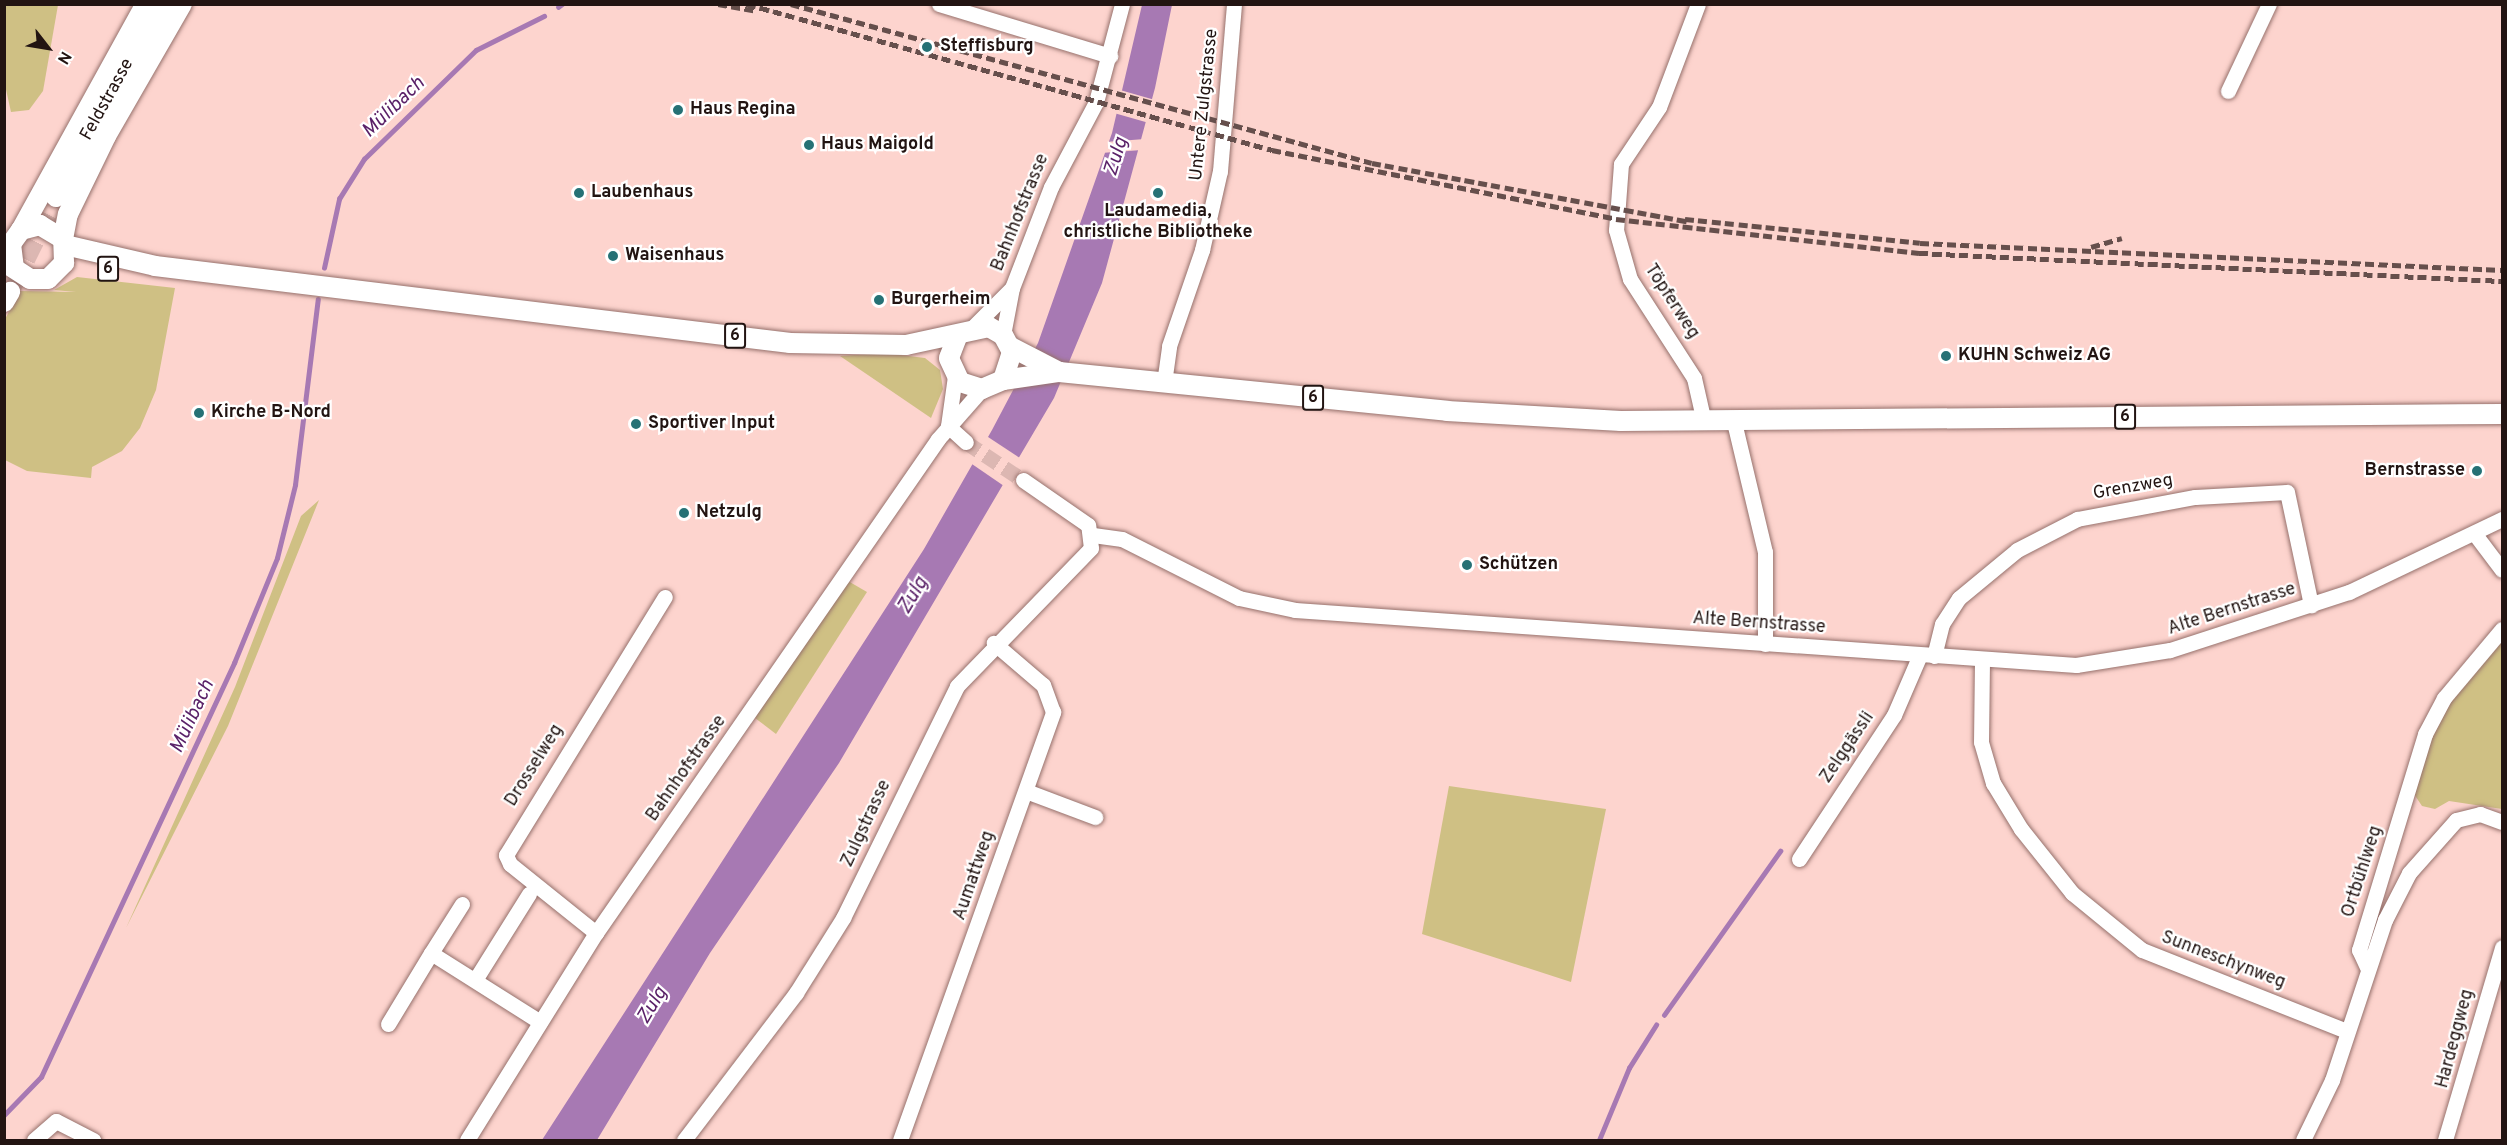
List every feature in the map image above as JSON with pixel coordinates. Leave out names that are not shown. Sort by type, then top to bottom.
[{"type":"main road","points":[[146,4],[13,237],[9,265],[36,280],[61,269],[68,214],[105,136],[182,4]]},
{"type":"main road","name":"Feldstrasse","points":[[56,197],[165,4]]},
{"type":"main road","points":[[13,237],[40,225],[64,242]]},
{"type":"main road","name":"6","points":[[64,242],[155,266],[790,343],[906,345],[965,331]]},
{"type":"main road","name":"6","points":[[61,269],[155,266]]},
{"type":"main road","points":[[965,331],[1011,345],[1011,364],[1006,379],[982,389],[952,370],[965,331]]},
{"type":"main road","name":"6","points":[[906,345],[952,370]]},
{"type":"main road","name":"6","points":[[1011,345],[1068,372]]},
{"type":"main road","name":"6","points":[[1006,379],[1068,372],[1479,413],[1704,422],[2502,414]]},
{"type":"street","points":[[939,4],[1110,56]]},
{"type":"street","name":"Bahnhofstrasse","points":[[1011,345],[1012,288],[1067,152],[1090,116],[1110,56],[1122,4]]},
{"type":"street","name":"Untere Zulgstrasse","points":[[1164,383],[1169,346],[1202,250],[1220,171],[1234,4]]},
{"type":"street","name":"Töpferweg","points":[[1698,4],[1659,107],[1624,156],[1616,219],[1630,279],[1684,357],[1704,422]]},
{"type":"street","points":[[2228,91],[2269,4]]},
{"type":"street","name":"Bahnhofstrasse","points":[[965,331],[1012,288]]},
{"type":"street","points":[[948,426],[952,370]]},
{"type":"street","points":[[948,426],[982,389]]},
{"type":"street","points":[[1734,422],[1765,552],[1765,644]]},
{"type":"street","points":[[948,426],[966,442]]},
{"type":"street","name":"Bahnhofstrasse","points":[[467,1140],[596,933],[948,426]]},
{"type":"street","points":[[1023,480],[1084,520],[1093,535]]},
{"type":"street","name":"Grenzweg","points":[[1927,655],[1942,624],[1959,598],[2017,550],[2077,519],[2195,497],[2287,492],[2311,605]]},
{"type":"street","name":"Alte Bernstrasse","points":[[1093,535],[1122,539],[1210,586],[1274,607],[1982,661],[2115,663],[2311,605],[2502,519]]},
{"type":"street","points":[[2474,533],[2502,570]]},
{"type":"street","name":"Zulgstrasse","points":[[684,1140],[820,955],[946,705],[994,644],[1088,552],[1093,535]]},
{"type":"street","name":"Drosselweg","points":[[596,933],[510,864],[506,855],[665,597]]},
{"type":"street","name":"Ortbühlweg","points":[[2303,1140],[2347,1030],[2367,967],[2359,950],[2425,734],[2444,698],[2502,629]]},
{"type":"street","name":"Aumattweg","points":[[900,1140],[1026,791],[1052,701],[1034,676],[994,644]]},
{"type":"street","name":"Zelggässli","points":[[1799,859],[1894,715],[1927,655]]},
{"type":"street","name":"Sunneschynweg","points":[[1982,661],[1980,734],[1993,783],[2021,830],[2072,893],[2142,950],[2347,1030]]},
{"type":"street","points":[[1026,791],[1095,817]]},
{"type":"street","points":[[2367,967],[2396,896],[2434,839],[2472,815],[2502,822]]},
{"type":"street","points":[[475,981],[529,894]]},
{"type":"street","points":[[388,1024],[462,904]]},
{"type":"street","name":"Hardeggweg","points":[[2445,1140],[2502,946]]},
{"type":"street","points":[[431,953],[540,1022]]},
{"type":"street","points":[[34,1140],[52,1122],[62,1121],[93,1140]]},
{"type":"shaded area","points":[[6,5],[58,5],[43,91],[29,110],[11,112],[5,85]]},
{"type":"shaded area","points":[[77,277],[175,288],[156,390],[140,428],[122,451],[92,467],[91,478],[27,471],[5,460],[4,321],[20,291],[76,292],[54,290]]},
{"type":"shaded area","points":[[884,353],[925,358],[940,370],[943,389],[931,418],[840,356]]},
{"type":"shaded area","points":[[319,500],[228,726],[126,928],[235,687],[301,516]]},
{"type":"shaded area","points":[[848,581],[867,592],[776,734],[755,718]]},
{"type":"shaded area","points":[[2502,638],[2502,809],[2449,801],[2435,809],[2422,806],[2414,794],[2429,735],[2448,700]]},
{"type":"shaded area","points":[[1449,786],[1606,809],[1571,982],[1422,934]]},
{"type":"water","name":"Zulg","points":[[1142,5],[1172,5],[1155,88],[1102,283],[1054,398],[839,763],[710,953],[597,1140],[542,1140],[924,549],[992,430],[1038,343],[1112,133]]},
{"type":"pier","points":[[1120,90],[1155,100],[1149,123],[1114,113]]},
{"type":"pier","points":[[1145,139],[1142,150],[1101,153],[1105,142]]},
{"type":"pier","points":[[985,435],[1023,460],[1004,486],[969,462]]},
{"type":"waterway","name":"Mülibach","points":[[558,7],[562,4]]},
{"type":"waterway","name":"Mülibach","points":[[324,268],[339,199],[364,159],[476,50],[544,16]]},
{"type":"waterway","name":"Mülibach","points":[[4,1115],[41,1077],[234,663],[277,558],[295,485],[318,299]]},
{"type":"waterway","points":[[1664,1015],[1780,851]]},
{"type":"waterway","points":[[1599,1140],[1629,1068],[1656,1025]]},
{"type":"tunnel","points":[[12,286],[56,197]]},
{"type":"tunnel","points":[[966,442],[1023,480]]},
{"type":"railway","points":[[718,4],[756,11]]},
{"type":"railway","points":[[747,4],[1272,150],[1616,219],[1919,253],[2502,281]]},
{"type":"railway","points":[[791,4],[1372,163],[1691,222]]},
{"type":"railway","points":[[1685,219],[1920,243],[2502,270]]},
{"type":"railway","points":[[2091,247],[2122,238]]},
{"type":"place","name":"Steffisburg","points":[[927,47]]},
{"type":"place","name":"Haus Regina","points":[[678,110]]},
{"type":"place","name":"Haus Maigold","points":[[809,145]]},
{"type":"place","name":"Laubenhaus","points":[[579,193]]},
{"type":"place","name":"Laudamedia, christliche Bibliotheke","points":[[1158,193]]},
{"type":"place","name":"Waisenhaus","points":[[613,256]]},
{"type":"place","name":"Burgerheim","points":[[879,300]]},
{"type":"place","name":"KUHN Schweiz AG","points":[[1946,356]]},
{"type":"place","name":"Kirche B-Nord","points":[[199,413]]},
{"type":"place","name":"Sportiver Input","points":[[636,424]]},
{"type":"place","name":"Bernstrasse","points":[[2477,471]]},
{"type":"place","name":"Netzulg","points":[[684,513]]},
{"type":"place","name":"Schützen","points":[[1467,565]]}]
